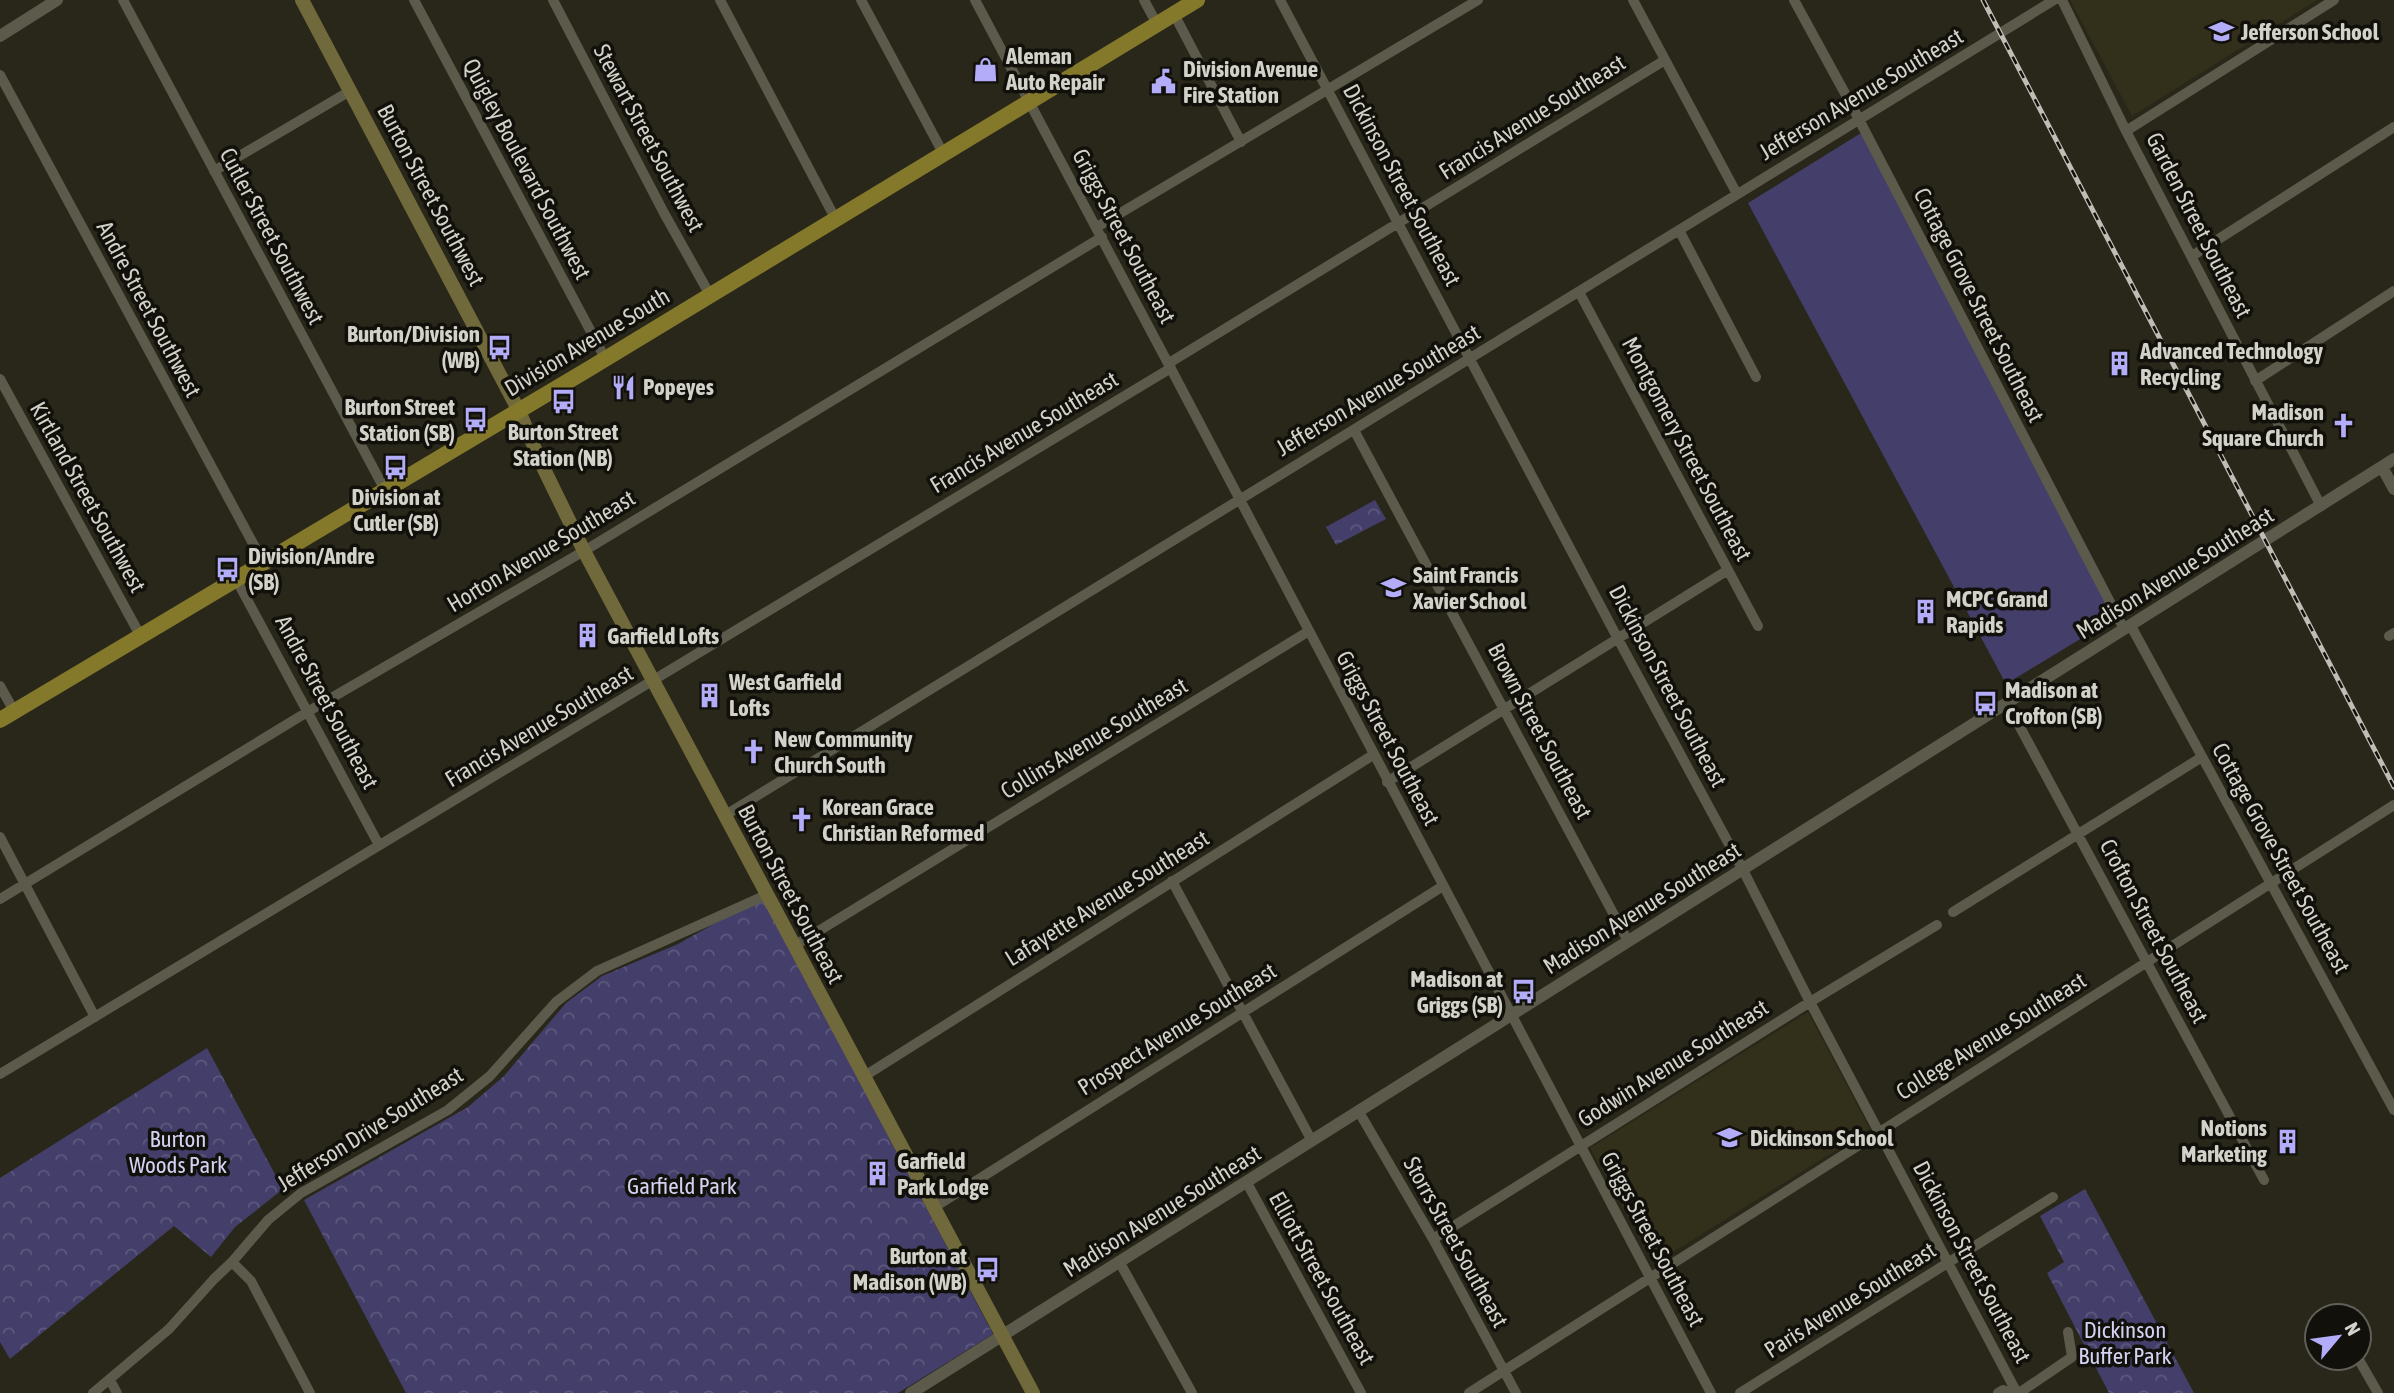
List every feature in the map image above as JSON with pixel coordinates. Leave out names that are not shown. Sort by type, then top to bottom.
[{"type":"main road","name":"Burton Street Southwest","points":[[302,0],[519,411]]},
{"type":"main road","name":"Division Avenue South","points":[[7,715],[386,491],[1196,0]]},
{"type":"main road","name":"Burton Street Southeast","points":[[519,411],[584,551],[1033,1393]]},
{"type":"street","name":"Cutler Street Southwest","points":[[123,0],[386,491]]},
{"type":"street","name":"Quigley Boulevard Southwest","points":[[414,0],[605,358]]},
{"type":"street","name":"Stewart Street Southwest","points":[[552,0],[664,214],[710,295]]},
{"type":"street","points":[[720,0],[835,218]]},
{"type":"street","points":[[861,0],[943,153]]},
{"type":"street","name":"Griggs Street Southeast","points":[[975,0],[1711,1393]]},
{"type":"street","points":[[1144,0],[1157,24]]},
{"type":"street","name":"Dickinson Street Southeast","points":[[1280,0],[1743,870],[2017,1393]]},
{"type":"street","name":"Horton Avenue Southeast","points":[[0,899],[309,711],[584,551],[1241,142],[1478,0]]},
{"type":"street","points":[[1633,0],[1737,194]]},
{"type":"street","name":"Cottage Grove Street Southeast","points":[[1794,0],[2128,627],[2202,757],[2394,1110]]},
{"type":"street","name":"Jefferson Avenue Southeast","points":[[724,816],[2054,0]]},
{"type":"street","name":"Garden Street Southeast","points":[[2062,0],[2126,131],[2321,506]]},
{"type":"street","points":[[2126,131],[2334,0]]},
{"type":"street","points":[[0,36],[54,1]]},
{"type":"street","points":[[1174,14],[1241,142]]},
{"type":"street","name":"Francis Avenue Southeast","points":[[0,1074],[653,682],[1665,60]]},
{"type":"street","name":"Andre Street Southwest","points":[[0,75],[263,562]]},
{"type":"street","points":[[214,171],[350,91]]},
{"type":"street","points":[[2192,256],[2394,127]]},
{"type":"street","points":[[1679,230],[1756,377]]},
{"type":"street","name":"Montgomery Street Southeast","points":[[1579,292],[1758,626]]},
{"type":"street","points":[[2255,381],[2394,292]]},
{"type":"street","name":"Kirtland Street Southwest","points":[[0,379],[140,635]]},
{"type":"street","name":"Brown Street Southeast","points":[[1354,430],[1628,942]]},
{"type":"street","name":"Madison Avenue Southeast","points":[[911,1393],[2394,459]]},
{"type":"street","points":[[2382,467],[2394,489]]},
{"type":"street","points":[[1387,782],[1728,570]]},
{"type":"street","name":"Andre Street Southeast","points":[[236,579],[379,845]]},
{"type":"street","name":"Collins Avenue Southeast","points":[[794,946],[1309,631]]},
{"type":"street","points":[[0,686],[7,715]]},
{"type":"street","name":"Crofton Street Southeast","points":[[2007,703],[2264,1180]]},
{"type":"street","name":"Lafayette Avenue Southeast","points":[[863,1077],[1373,755]]},
{"type":"street","points":[[1953,912],[2202,757]]},
{"type":"street","name":"College Avenue Southeast","points":[[1469,1393],[2394,806]]},
{"type":"street","points":[[0,836],[95,1017]]},
{"type":"street","points":[[1172,881],[1312,1141]]},
{"type":"street","name":"Prospect Avenue Southeast","points":[[933,1208],[1443,886]]},
{"type":"street","name":"Jefferson Drive Southeast","points":[[93,1393],[163,1335],[268,1220],[301,1194],[434,1119],[480,1085],[556,1002],[597,971],[766,895]]},
{"type":"street","name":"Godwin Avenue Southeast","points":[[1433,1240],[1579,1146],[1937,925]]},
{"type":"street","name":"Storrs Street Southeast","points":[[1359,1112],[1433,1240],[1516,1393]]},
{"type":"street","name":"Elliott Street Southeast","points":[[1247,1183],[1361,1393]]},
{"type":"street","name":"Paris Avenue Southeast","points":[[1740,1393],[2053,1197]]},
{"type":"street","points":[[232,1262],[251,1281],[310,1393]]},
{"type":"street","points":[[1120,1263],[1192,1393]]},
{"type":"street","points":[[1998,1393],[2003,1390],[2017,1393],[2072,1357],[2068,1332]]},
{"type":"street","points":[[2366,1372],[2378,1393]]},
{"type":"street","points":[[110,1380],[117,1393]]},
{"type":"shaded area","points":[[2070,0],[2317,0],[2132,116]]},
{"type":"shaded area","name":"Dickinson School","points":[[1808,1012],[1870,1129],[1654,1264],[1590,1148]]},
{"type":"green space","points":[[1861,133],[2115,618],[2006,684],[1748,203]]},
{"type":"green space","points":[[1375,500],[1386,519],[1336,545],[1326,527]]},
{"type":"green space","name":"Garfield Park","points":[[762,897],[993,1334],[898,1393],[406,1393],[304,1200],[468,1107],[504,1076],[566,1003],[602,976],[678,944]]},
{"type":"green space","name":"Burton Woods Park","points":[[207,1048],[283,1189],[235,1227],[211,1257],[174,1226],[10,1359],[0,1342],[0,1178]]},
{"type":"green space","name":"Dickinson Buffer Park","points":[[2085,1189],[2194,1393],[2109,1393],[2047,1273],[2064,1262],[2040,1216]]},
{"type":"railway","points":[[1983,0],[2394,787]]},
{"type":"place","name":"Jefferson School","points":[[2221,32]]},
{"type":"place","name":"Aleman Auto Repair","points":[[986,69]]},
{"type":"place","name":"Division Avenue Fire Station","points":[[1163,82]]},
{"type":"place","name":"Burton/Division (WB)","points":[[500,347]]},
{"type":"place","name":"Advanced Technology Recycling","points":[[2120,364]]},
{"type":"place","name":"Popeyes","points":[[623,387]]},
{"type":"place","name":"Burton Street Station (NB)","points":[[563,402]]},
{"type":"place","name":"Burton Street Station (SB)","points":[[475,420]]},
{"type":"place","name":"Madison Square Church","points":[[2344,425]]},
{"type":"place","name":"Division at Cutler (SB)","points":[[396,467]]},
{"type":"place","name":"Division/Andre (SB)","points":[[228,569]]},
{"type":"place","name":"Saint Francis Xavier School","points":[[1393,588]]},
{"type":"place","name":"MCPC Grand Rapids","points":[[1926,612]]},
{"type":"place","name":"Garfield Lofts","points":[[587,636]]},
{"type":"place","name":"West Garfield Lofts","points":[[709,695]]},
{"type":"place","name":"Madison at Crofton (SB)","points":[[1985,703]]},
{"type":"place","name":"New Community Church South","points":[[754,752]]},
{"type":"place","name":"Korean Grace Christian Reformed","points":[[802,820]]},
{"type":"place","name":"Madison at Griggs (SB)","points":[[1523,992]]},
{"type":"place","name":"Dickinson School","points":[[1730,1138]]},
{"type":"place","name":"Notions Marketing","points":[[2287,1141]]},
{"type":"place","name":"Garfield Park Lodge","points":[[877,1174]]},
{"type":"place","name":"Burton at Madison (WB)","points":[[987,1269]]}]
